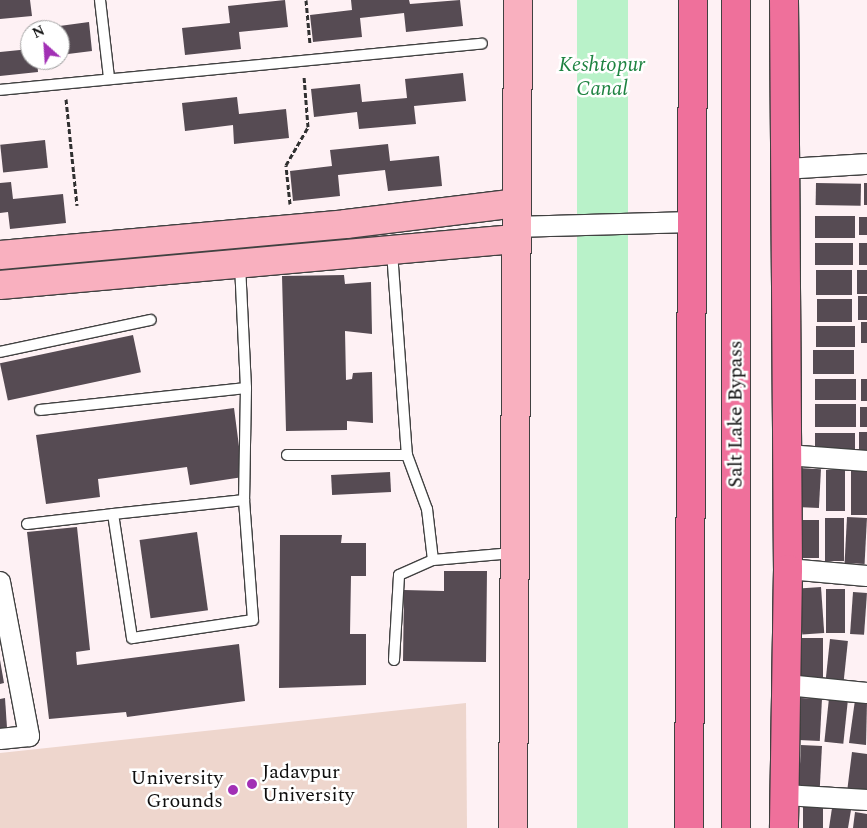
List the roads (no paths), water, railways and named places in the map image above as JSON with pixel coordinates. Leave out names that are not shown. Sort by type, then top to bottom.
[{"type":"main road","points":[[689,828],[693,0]]},
{"type":"main road","name":"Salt Lake Bypass","points":[[736,0],[736,828]]},
{"type":"main road","points":[[784,0],[788,569],[784,828]]},
{"type":"street","points":[[513,828],[513,553],[518,0]]},
{"type":"street","points":[[786,169],[867,164]]},
{"type":"street","points":[[0,255],[292,230],[515,223],[544,225],[691,222]]},
{"type":"street","points":[[0,285],[392,251],[515,223]]},
{"type":"street","points":[[45,251],[46,280]]},
{"type":"street","points":[[787,455],[867,462]]},
{"type":"street","points":[[788,569],[867,576]]},
{"type":"street","points":[[0,582],[3,612],[29,736],[0,739]]},
{"type":"street","points":[[787,685],[867,693]]},
{"type":"street","points":[[785,795],[867,800]]},
{"type":"lane","points":[[100,0],[109,78]]},
{"type":"lane","points":[[0,90],[109,78],[482,44]]},
{"type":"lane","points":[[392,251],[407,455],[427,509],[433,560]]},
{"type":"lane","points":[[113,514],[132,638],[253,620],[244,500],[246,388],[240,264]]},
{"type":"lane","points":[[0,352],[151,320]]},
{"type":"lane","points":[[40,410],[246,388]]},
{"type":"lane","points":[[287,455],[407,455]]},
{"type":"lane","points":[[27,524],[244,500]]},
{"type":"lane","points":[[394,660],[398,575],[433,560],[513,553]]},
{"type":"water","name":"Keshtopur Canal","points":[[577,0],[628,0],[628,828],[577,828]]},
{"type":"place","name":"Jadavpur University","points":[[252,784]]},
{"type":"place","name":"University Grounds","points":[[233,790]]}]
